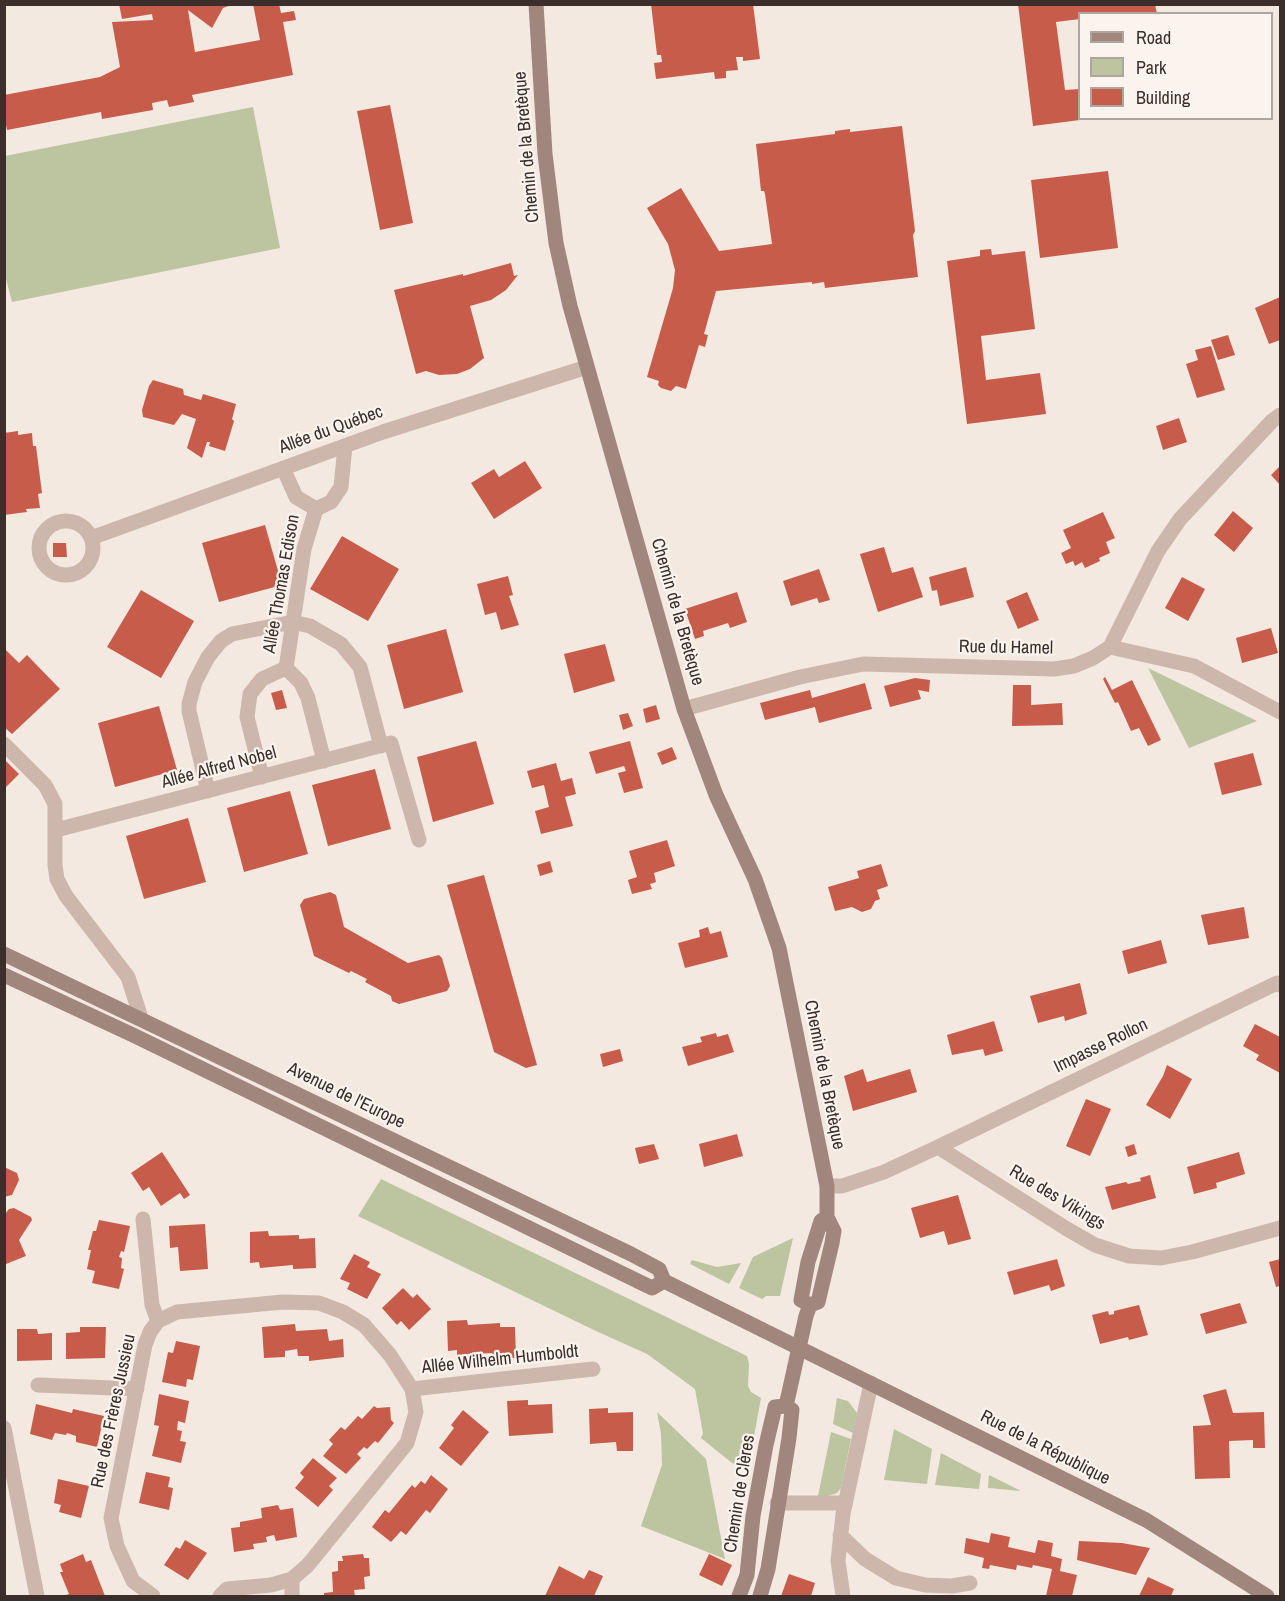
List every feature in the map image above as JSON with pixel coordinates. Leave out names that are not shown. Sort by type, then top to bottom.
[{"type":"main road","name":"Chemin de la Bretèque","points":[[536,4],[545,154],[556,243],[570,306],[684,709],[717,795],[754,879],[779,948],[826,1186],[827,1217],[834,1231],[832,1243],[818,1302],[810,1305],[799,1347]]},
{"type":"main road","name":"Avenue de l'Europe","points":[[4,954],[631,1254],[659,1269],[664,1281],[799,1347]]},
{"type":"main road","name":"Avenue de l'Europe","points":[[4,975],[134,1035],[652,1288],[664,1281]]},
{"type":"main road","name":"Rue de la République","points":[[799,1347],[1146,1520],[1268,1596]]},
{"type":"main road","name":"Chemin de Clères","points":[[786,1406],[799,1347]]},
{"type":"main road","name":"Chemin de Clères","points":[[739,1596],[747,1575],[753,1516],[775,1407],[786,1406],[792,1410],[768,1569],[760,1596]]},
{"type":"street","name":"Allée du Québec","points":[[91,538],[397,427],[587,367]]},
{"type":"street","points":[[1281,415],[1272,421],[1180,519],[1158,550],[1110,647],[1194,666],[1281,712]]},
{"type":"street","name":"Allée Thomas Edison","points":[[316,508],[331,502],[341,487],[345,446]]},
{"type":"street","name":"Allée Thomas Edison","points":[[283,468],[296,497],[316,508]]},
{"type":"street","name":"Allée Thomas Edison","points":[[286,668],[304,549],[316,508]]},
{"type":"street","points":[[208,791],[189,711],[195,682],[208,657],[221,641],[232,634],[293,622],[310,626],[341,644],[360,667],[419,840]]},
{"type":"street","name":"Rue du Hamel","points":[[684,709],[800,677],[863,664],[1054,669],[1074,666],[1094,658],[1110,647]]},
{"type":"street","name":"Allée Thomas Edison","points":[[286,668],[301,683],[308,698],[324,761]]},
{"type":"street","name":"Allée Thomas Edison","points":[[262,777],[247,717],[250,694],[262,679],[286,668]]},
{"type":"street","points":[[4,744],[45,785],[55,804],[57,879],[66,896],[128,977],[141,1018]]},
{"type":"street","name":"Allée Alfred Nobel","points":[[56,830],[386,744]]},
{"type":"street","name":"Impasse Rollon","points":[[938,1147],[1277,982],[1281,984]]},
{"type":"street","points":[[826,1186],[842,1185],[884,1172],[938,1147]]},
{"type":"street","name":"Rue des Vikings","points":[[938,1147],[1095,1245],[1129,1256],[1161,1258],[1281,1228]]},
{"type":"street","points":[[143,1219],[152,1305],[158,1321]]},
{"type":"street","name":"Rue des Frères Jussieu","points":[[153,1596],[133,1581],[117,1546],[111,1518],[150,1332],[158,1321],[177,1312],[283,1302],[319,1303],[343,1312],[364,1325],[390,1355],[412,1389],[416,1412],[407,1443],[308,1565],[291,1579],[272,1585],[227,1589],[220,1596]]},
{"type":"street","name":"Allée Wilhelm Humboldt","points":[[412,1389],[593,1369]]},
{"type":"street","points":[[843,1596],[838,1561],[840,1535],[871,1383]]},
{"type":"street","points":[[38,1385],[137,1389]]},
{"type":"street","points":[[4,1428],[37,1596]]},
{"type":"street","points":[[777,1503],[845,1503]]},
{"type":"street","points":[[840,1535],[864,1559],[896,1578],[924,1585],[952,1586],[970,1583]]},
{"type":"street","points":[[291,1579],[292,1596]]},
{"type":"green space","points":[[253,107],[280,248],[12,302],[5,275],[5,156]]},
{"type":"green space","points":[[1148,668],[1257,721],[1189,748]]},
{"type":"green space","points":[[381,1179],[747,1356],[748,1386],[751,1392],[761,1398],[748,1469],[732,1463],[701,1438],[703,1433],[695,1389],[647,1354],[358,1216]]},
{"type":"green space","points":[[793,1238],[780,1296],[766,1296],[762,1299],[739,1288],[753,1257]]},
{"type":"green space","points":[[692,1260],[717,1267],[741,1263],[729,1284],[690,1264]]},
{"type":"green space","points":[[837,1398],[848,1401],[857,1413],[853,1433],[833,1424]]},
{"type":"green space","points":[[657,1412],[706,1459],[725,1559],[641,1526],[662,1465],[661,1434]]},
{"type":"green space","points":[[894,1429],[932,1449],[927,1484],[884,1480]]},
{"type":"green space","points":[[831,1432],[851,1439],[841,1488],[837,1493],[818,1496]]},
{"type":"green space","points":[[941,1453],[981,1474],[979,1489],[935,1485]]},
{"type":"green space","points":[[989,1475],[1021,1491],[988,1488]]},
{"type":"building","points":[[119,4],[234,4],[223,8],[212,28],[188,10],[195,52],[260,40],[253,4],[279,4],[281,13],[294,11],[296,20],[283,22],[293,75],[192,95],[194,102],[169,107],[167,100],[152,103],[153,110],[102,119],[101,112],[7,130],[4,95],[100,77],[120,67],[112,22],[153,20],[152,14],[122,19]]},
{"type":"building","points":[[651,4],[753,4],[760,59],[743,61],[743,57],[736,57],[738,70],[726,71],[726,78],[715,79],[714,72],[656,79],[654,63],[662,62],[661,55],[657,55]]},
{"type":"building","points":[[1018,4],[1155,4],[1157,12],[1078,12],[1078,19],[1056,22],[1065,90],[1078,89],[1078,120],[1080,120],[1033,126]]},
{"type":"building","points":[[390,105],[413,223],[380,230],[357,111]]},
{"type":"building","points":[[902,126],[915,231],[913,235],[918,277],[825,288],[824,282],[812,284],[812,282],[716,291],[704,334],[708,335],[705,347],[699,345],[686,389],[676,386],[671,391],[661,388],[658,385],[659,381],[647,377],[673,288],[675,270],[668,244],[647,208],[681,188],[719,251],[772,244],[765,194],[761,191],[756,144],[835,134],[835,131],[850,129],[850,132]]},
{"type":"building","points":[[1108,171],[1118,248],[1040,258],[1031,180]]},
{"type":"building","points":[[991,249],[992,255],[1025,251],[1035,329],[981,336],[986,380],[1040,373],[1046,414],[967,424],[947,261],[980,256],[980,250]]},
{"type":"building","points":[[511,263],[514,276],[518,275],[506,290],[491,300],[470,306],[484,358],[470,369],[457,374],[439,375],[426,371],[416,374],[394,290],[463,274],[463,276]]},
{"type":"building","points":[[1280,297],[1280,340],[1269,344],[1255,308]]},
{"type":"building","points":[[1228,335],[1235,355],[1218,360],[1211,340]]},
{"type":"building","points":[[1211,346],[1225,390],[1197,398],[1186,364],[1198,360],[1195,350]]},
{"type":"building","points":[[153,380],[183,389],[184,395],[201,400],[203,394],[236,404],[232,419],[234,421],[225,451],[209,446],[210,442],[207,442],[202,458],[187,448],[196,419],[182,414],[174,425],[143,417],[142,410]]},
{"type":"building","points":[[1179,418],[1187,442],[1163,450],[1156,426]]},
{"type":"building","points":[[18,431],[18,435],[32,433],[33,446],[36,446],[42,493],[38,494],[40,508],[4,515],[4,433]]},
{"type":"building","points":[[525,461],[542,488],[494,519],[471,483],[494,469],[499,477]]},
{"type":"building","points":[[1280,466],[1280,485],[1271,475]]},
{"type":"building","points":[[1233,511],[1253,528],[1234,552],[1214,535]]},
{"type":"building","points":[[1103,512],[1115,538],[1106,542],[1110,553],[1085,568],[1082,562],[1075,566],[1073,561],[1066,564],[1061,553],[1071,548],[1063,530]]},
{"type":"building","points":[[265,525],[282,585],[219,602],[202,543]]},
{"type":"building","points":[[342,536],[399,569],[368,621],[310,589]]},
{"type":"building","points":[[53,543],[66,543],[67,557],[53,557]]},
{"type":"building","points":[[884,547],[892,573],[913,567],[923,597],[878,612],[860,554]]},
{"type":"building","points":[[966,567],[974,597],[940,606],[937,590],[932,591],[929,577]]},
{"type":"building","points":[[819,569],[830,600],[819,603],[817,598],[791,606],[783,581]]},
{"type":"building","points":[[508,576],[513,595],[509,596],[519,625],[501,630],[496,612],[485,615],[477,584]]},
{"type":"building","points":[[1182,577],[1205,589],[1188,621],[1165,608]]},
{"type":"building","points":[[141,590],[194,621],[161,678],[107,647]]},
{"type":"building","points":[[737,592],[747,622],[730,628],[728,623],[703,631],[704,636],[695,639],[685,609]]},
{"type":"building","points":[[1027,592],[1039,620],[1018,629],[1006,601]]},
{"type":"building","points":[[1271,628],[1278,653],[1242,663],[1236,638]]},
{"type":"building","points":[[446,629],[463,692],[404,709],[387,645]]},
{"type":"building","points":[[605,644],[615,681],[574,693],[564,654]]},
{"type":"building","points":[[4,648],[19,663],[27,655],[60,689],[12,734],[4,727]]},
{"type":"building","points":[[1105,677],[1112,690],[1132,680],[1161,740],[1148,746],[1139,728],[1131,731],[1118,702],[1115,703],[1103,679]]},
{"type":"building","points":[[915,678],[930,680],[929,692],[918,690],[921,699],[890,707],[884,686]]},
{"type":"building","points":[[865,683],[872,709],[819,723],[815,707],[765,720],[760,703],[810,690],[812,698]]},
{"type":"building","points":[[1013,685],[1031,685],[1031,705],[1062,703],[1063,725],[1012,726]]},
{"type":"building","points":[[282,690],[287,708],[276,710],[271,693]]},
{"type":"building","points":[[656,705],[660,719],[646,723],[643,709]]},
{"type":"building","points":[[159,706],[177,770],[115,787],[98,723]]},
{"type":"building","points":[[628,713],[633,726],[623,730],[619,715]]},
{"type":"building","points":[[476,741],[494,804],[433,822],[417,757]]},
{"type":"building","points":[[630,741],[643,788],[624,793],[618,773],[626,771],[624,766],[596,774],[589,752]]},
{"type":"building","points":[[672,747],[677,759],[662,765],[657,753]]},
{"type":"building","points":[[1253,753],[1262,785],[1222,795],[1214,763]]},
{"type":"building","points":[[4,759],[19,774],[4,789]]},
{"type":"building","points":[[556,763],[561,781],[572,778],[576,794],[565,797],[573,826],[541,834],[535,811],[549,807],[544,785],[532,788],[527,771]]},
{"type":"building","points":[[375,769],[391,829],[328,846],[312,785]]},
{"type":"building","points":[[290,791],[308,854],[244,872],[227,808]]},
{"type":"building","points":[[188,818],[206,882],[144,899],[126,836]]},
{"type":"building","points":[[667,840],[675,866],[654,873],[656,882],[650,884],[652,889],[632,894],[628,880],[637,877],[629,851]]},
{"type":"building","points":[[550,861],[553,872],[540,876],[537,865]]},
{"type":"building","points":[[881,864],[888,886],[877,890],[880,899],[875,901],[871,909],[862,912],[852,907],[835,911],[828,887],[859,878],[857,871]]},
{"type":"building","points":[[484,875],[537,1065],[526,1068],[494,1052],[447,885]]},
{"type":"building","points":[[330,892],[336,895],[344,927],[408,963],[439,955],[442,958],[450,986],[447,991],[399,1004],[392,1001],[391,996],[365,982],[367,979],[314,956],[300,905],[304,899]]},
{"type":"building","points":[[1244,907],[1249,938],[1208,945],[1201,915]]},
{"type":"building","points":[[708,927],[710,934],[721,931],[728,957],[685,968],[678,943],[700,937],[699,930]]},
{"type":"building","points":[[1161,940],[1167,963],[1128,974],[1122,951]]},
{"type":"building","points":[[1080,983],[1087,1014],[1065,1021],[1064,1016],[1038,1023],[1030,996]]},
{"type":"building","points":[[994,1021],[1003,1051],[985,1056],[983,1049],[952,1055],[947,1035]]},
{"type":"building","points":[[1255,1024],[1280,1037],[1280,1073],[1256,1060],[1259,1055],[1243,1046]]},
{"type":"building","points":[[716,1033],[717,1037],[728,1034],[734,1052],[688,1066],[682,1047],[702,1042],[700,1037]]},
{"type":"building","points":[[620,1049],[623,1061],[603,1067],[600,1054]]},
{"type":"building","points":[[1167,1065],[1192,1079],[1170,1119],[1146,1105]]},
{"type":"building","points":[[863,1069],[867,1082],[910,1069],[917,1092],[853,1111],[844,1076]]},
{"type":"building","points":[[1086,1099],[1111,1109],[1090,1156],[1066,1146]]},
{"type":"building","points":[[737,1134],[743,1156],[704,1167],[699,1144]]},
{"type":"building","points":[[654,1144],[659,1159],[639,1164],[635,1148]]},
{"type":"building","points":[[1134,1144],[1137,1154],[1128,1157],[1125,1147]]},
{"type":"building","points":[[162,1152],[190,1195],[184,1199],[180,1193],[161,1206],[149,1187],[143,1191],[131,1173]]},
{"type":"building","points":[[1239,1152],[1245,1174],[1216,1183],[1217,1188],[1194,1194],[1187,1167]]},
{"type":"building","points":[[4,1167],[17,1173],[19,1180],[12,1195],[4,1197]]},
{"type":"building","points":[[1150,1175],[1156,1198],[1112,1210],[1105,1187],[1141,1181],[1140,1178]]},
{"type":"building","points":[[958,1195],[971,1239],[948,1245],[944,1231],[920,1238],[911,1208]]},
{"type":"building","points":[[14,1208],[31,1217],[32,1220],[19,1240],[26,1256],[6,1264],[4,1215],[9,1209]]},
{"type":"building","points":[[99,1220],[130,1226],[124,1252],[121,1251],[119,1257],[122,1258],[121,1268],[124,1269],[119,1289],[92,1283],[95,1271],[87,1269],[91,1250],[88,1250],[93,1231],[96,1231]]},
{"type":"building","points":[[205,1224],[208,1269],[180,1271],[178,1247],[170,1248],[169,1226]]},
{"type":"building","points":[[268,1231],[269,1236],[299,1235],[299,1239],[315,1238],[316,1268],[293,1269],[293,1265],[260,1268],[259,1262],[250,1263],[250,1232]]},
{"type":"building","points":[[354,1254],[370,1262],[367,1267],[381,1274],[367,1299],[347,1289],[350,1283],[340,1279]]},
{"type":"building","points":[[1057,1259],[1065,1286],[1051,1291],[1049,1285],[1014,1295],[1007,1272]]},
{"type":"building","points":[[1280,1259],[1280,1286],[1276,1287],[1269,1262]]},
{"type":"building","points":[[403,1288],[413,1298],[417,1294],[431,1309],[409,1330],[401,1321],[397,1325],[382,1308]]},
{"type":"building","points":[[1240,1303],[1247,1323],[1206,1334],[1200,1314]]},
{"type":"building","points":[[1139,1305],[1148,1335],[1100,1344],[1092,1315],[1108,1311],[1109,1315],[1114,1314],[1114,1311]]},
{"type":"building","points":[[467,1320],[468,1325],[500,1323],[500,1327],[515,1327],[516,1358],[493,1359],[492,1353],[457,1355],[457,1350],[448,1351],[447,1321]]},
{"type":"building","points":[[295,1324],[296,1331],[327,1329],[329,1341],[343,1339],[344,1357],[309,1361],[309,1356],[298,1356],[297,1349],[285,1351],[285,1357],[264,1358],[262,1327]]},
{"type":"building","points":[[80,1327],[106,1327],[105,1358],[66,1359],[66,1333],[80,1332]]},
{"type":"building","points":[[17,1329],[37,1329],[38,1334],[52,1333],[52,1360],[17,1361]]},
{"type":"building","points":[[176,1341],[200,1346],[193,1380],[187,1379],[186,1387],[162,1382],[168,1352],[173,1353]]},
{"type":"building","points":[[1226,1389],[1233,1413],[1264,1412],[1265,1448],[1253,1448],[1253,1440],[1229,1441],[1230,1478],[1195,1479],[1193,1426],[1211,1425],[1203,1395]]},
{"type":"building","points":[[159,1394],[189,1401],[185,1423],[178,1421],[177,1430],[182,1431],[180,1441],[186,1442],[181,1463],[152,1456],[159,1426],[154,1425]]},
{"type":"building","points":[[528,1400],[528,1405],[552,1404],[553,1433],[509,1436],[507,1401]]},
{"type":"building","points":[[36,1404],[72,1413],[73,1409],[104,1416],[97,1447],[76,1442],[76,1436],[67,1433],[66,1435],[55,1433],[52,1440],[30,1434]]},
{"type":"building","points":[[374,1406],[377,1408],[390,1407],[391,1420],[394,1423],[378,1443],[375,1441],[367,1449],[364,1447],[357,1454],[361,1458],[346,1474],[323,1456],[333,1444],[329,1440],[341,1427],[345,1430],[358,1416],[362,1419]]},
{"type":"building","points":[[608,1408],[608,1413],[633,1412],[633,1451],[617,1451],[616,1442],[590,1444],[589,1409]]},
{"type":"building","points":[[463,1410],[489,1432],[461,1466],[439,1448],[454,1428],[451,1425]]},
{"type":"building","points":[[313,1458],[337,1478],[329,1486],[333,1490],[318,1507],[295,1488],[304,1477],[300,1473]]},
{"type":"building","points":[[146,1472],[170,1477],[168,1487],[173,1488],[169,1510],[139,1503]]},
{"type":"building","points":[[431,1475],[448,1489],[430,1513],[426,1510],[406,1535],[401,1531],[391,1542],[372,1527],[385,1510],[389,1513],[412,1485],[415,1488],[421,1481],[425,1484]]},
{"type":"building","points":[[58,1479],[89,1486],[81,1518],[59,1512],[61,1505],[54,1503]]},
{"type":"building","points":[[278,1505],[280,1510],[293,1508],[297,1537],[276,1541],[274,1535],[266,1537],[267,1542],[253,1544],[254,1549],[234,1552],[231,1528],[240,1527],[240,1522],[262,1518],[261,1508]]},
{"type":"building","points":[[991,1533],[1010,1537],[1008,1547],[1035,1553],[1038,1540],[1053,1543],[1051,1556],[1062,1559],[1060,1571],[1077,1575],[1072,1596],[1046,1596],[1052,1569],[1033,1565],[1032,1568],[1017,1565],[1016,1570],[990,1565],[989,1569],[982,1568],[984,1558],[964,1553],[966,1538],[989,1543]]},
{"type":"building","points":[[185,1540],[207,1553],[188,1580],[164,1565],[176,1547],[180,1549]]},
{"type":"building","points":[[1079,1541],[1122,1543],[1150,1548],[1136,1575],[1077,1560]]},
{"type":"building","points":[[83,1554],[86,1562],[91,1560],[105,1596],[63,1596],[69,1594],[60,1572],[63,1572],[60,1564]]},
{"type":"building","points":[[363,1554],[364,1558],[369,1558],[370,1576],[364,1577],[365,1589],[354,1590],[355,1596],[324,1596],[324,1593],[333,1592],[332,1572],[338,1571],[338,1561],[343,1561],[342,1556]]},
{"type":"building","points":[[709,1554],[732,1565],[722,1586],[699,1575]]},
{"type":"building","points":[[559,1566],[584,1579],[589,1570],[603,1576],[594,1596],[545,1596]]},
{"type":"building","points":[[789,1574],[815,1583],[811,1596],[781,1596]]},
{"type":"building","points":[[1148,1577],[1174,1589],[1171,1596],[1139,1596]]}]
